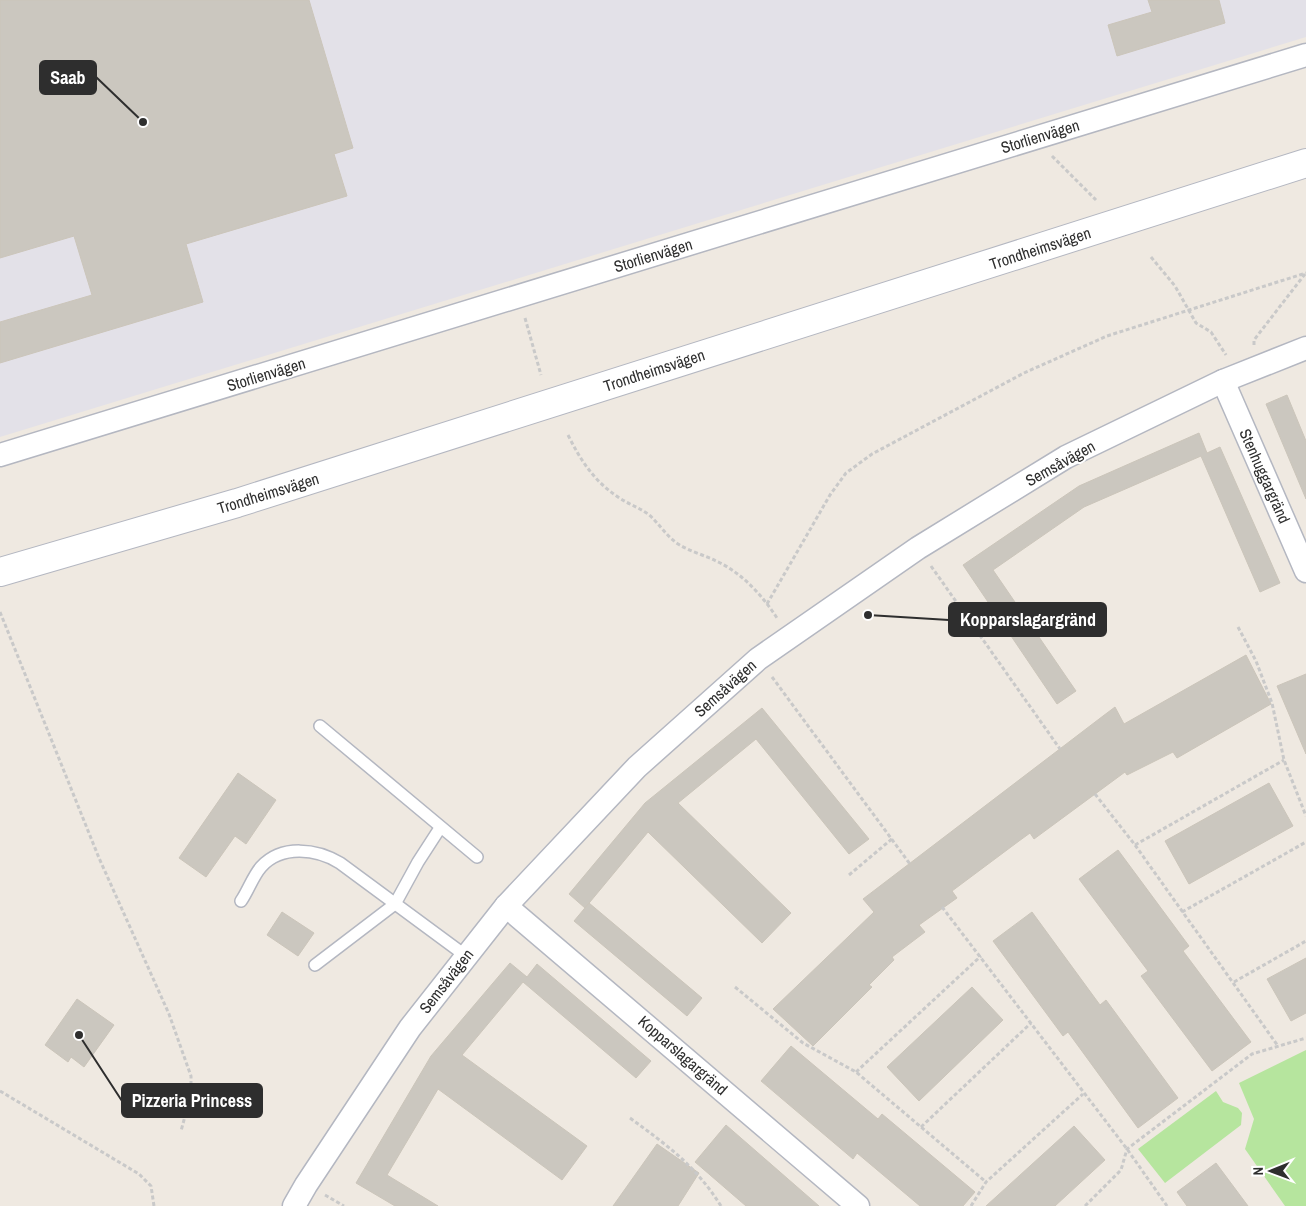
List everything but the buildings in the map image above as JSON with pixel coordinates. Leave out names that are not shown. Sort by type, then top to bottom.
[{"type":"main road","name":"Trondheimsvägen","points":[[0,572],[236,503],[1306,163]]},
{"type":"street","name":"Storlienvägen","points":[[0,455],[1306,55]]},
{"type":"street","name":"Semsåvägen","points":[[294,1206],[410,1028],[506,906],[637,767],[758,659],[918,548],[1066,457],[1239,375],[1306,348]]},
{"type":"street","name":"Stenhuggargränd","points":[[1239,375],[1306,571]]},
{"type":"street","name":"Kopparslagargränd","points":[[506,906],[858,1206]]},
{"type":"lane","points":[[320,726],[477,857]]},
{"type":"lane","points":[[315,965],[395,904],[418,862],[440,828]]},
{"type":"lane","points":[[242,901],[261,867],[275,858],[293,851],[311,851],[326,854],[466,956]]},
{"type":"path","points":[[1033,138],[1096,200]]},
{"type":"path","points":[[1151,257],[1175,286],[1196,323],[1211,332],[1239,375]]},
{"type":"path","points":[[767,604],[830,495],[846,473],[872,454],[950,414],[977,397],[1062,355],[1107,336],[1306,273]]},
{"type":"path","points":[[1239,375],[1254,340],[1306,273]]},
{"type":"path","points":[[520,296],[541,375]]},
{"type":"path","points":[[568,435],[580,458],[595,480],[619,498],[650,516],[663,532],[679,545],[719,562],[740,576],[767,604],[789,637]]},
{"type":"path","points":[[918,548],[1060,749]]},
{"type":"path","points":[[0,612],[95,849],[169,1014],[191,1076],[191,1094],[182,1131]]},
{"type":"path","points":[[1238,627],[1256,661],[1272,703],[1284,760],[1306,816]]},
{"type":"path","points":[[758,659],[795,705],[910,864]]},
{"type":"path","points":[[1135,845],[1284,760]]},
{"type":"path","points":[[1095,794],[1135,845],[1278,1046]]},
{"type":"path","points":[[849,875],[893,838]]},
{"type":"path","points":[[1182,912],[1306,842]]},
{"type":"path","points":[[942,907],[981,956],[1167,1206]]},
{"type":"path","points":[[1234,982],[1306,941]]},
{"type":"path","points":[[856,1072],[981,956]]},
{"type":"path","points":[[735,987],[803,1043],[856,1072],[986,1182]]},
{"type":"path","points":[[921,1127],[1031,1023]]},
{"type":"path","points":[[1085,1206],[1121,1170],[1126,1149],[1252,1054],[1306,1038]]},
{"type":"path","points":[[0,1091],[139,1174],[151,1186],[154,1206]]},
{"type":"path","points":[[971,1206],[986,1182],[1083,1094]]},
{"type":"path","points":[[630,1118],[675,1151],[705,1181],[721,1206]]},
{"type":"shaded area","points":[[0,0],[1306,0],[1306,37],[0,437]]},
{"type":"green space","points":[[1306,1050],[1306,1206],[1285,1206],[1245,1149],[1254,1119],[1239,1083]]},
{"type":"green space","points":[[1216,1091],[1223,1102],[1238,1108],[1242,1113],[1241,1125],[1165,1183],[1138,1149]]},
{"type":"place","name":"Saab","points":[[143,122]]},
{"type":"place","name":"Kopparslagargränd","points":[[868,615]]},
{"type":"place","name":"Pizzeria Princess","points":[[79,1035]]}]
